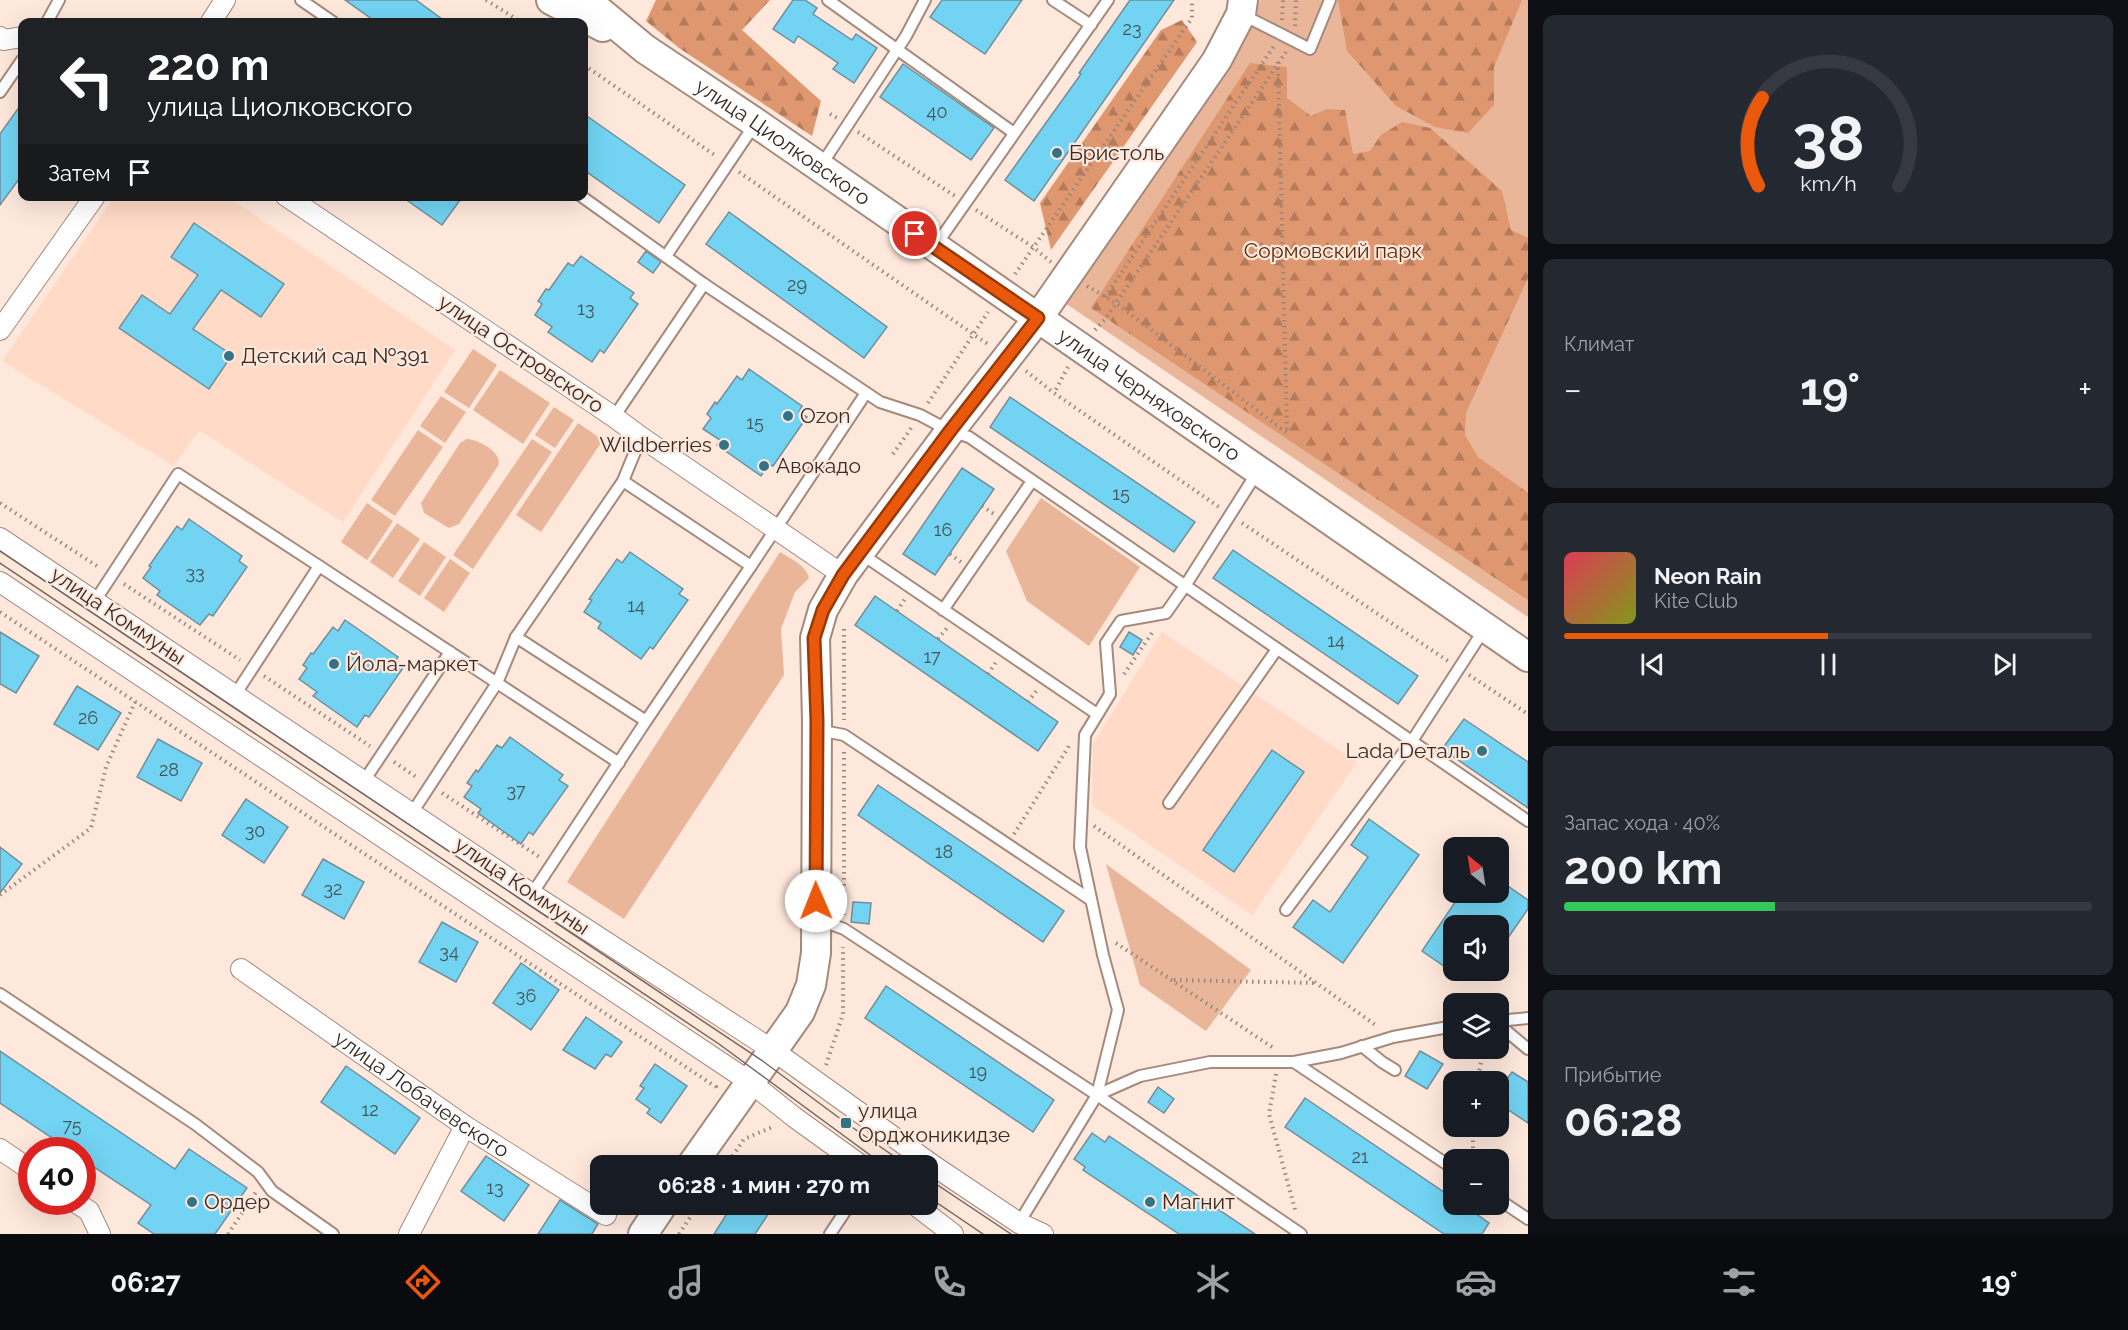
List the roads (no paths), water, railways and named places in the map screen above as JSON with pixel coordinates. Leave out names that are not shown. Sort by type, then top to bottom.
[{"type":"street","points":[[214,18],[225,0]]},
{"type":"street","name":"улица Циолковского","points":[[551,0],[586,18]]},
{"type":"street","name":"улица Циолковского","points":[[586,0],[645,49],[1038,318]]},
{"type":"street","points":[[1038,318],[1217,60],[1242,7]]},
{"type":"street","name":"улица Циолковского","points":[[588,19],[645,49]]},
{"type":"street","points":[[0,37],[4,40],[18,38]]},
{"type":"street","points":[[0,330],[91,201]]},
{"type":"street","name":"улица Островского","points":[[293,201],[843,575]]},
{"type":"street","name":"улица Черняховского","points":[[763,1065],[800,1012],[811,985],[816,953],[817,730],[814,638],[823,610],[843,575],[950,431],[1038,318],[1528,657]]},
{"type":"street","name":"улица Коммуны","points":[[0,538],[532,894],[763,1065],[794,1117],[847,1155]]},
{"type":"street","name":"улица Коммуны","points":[[0,582],[763,1065],[934,1166],[1019,1222],[1043,1234]]},
{"type":"street","name":"улица Лобачевского","points":[[241,969],[465,1126],[590,1205]]},
{"type":"street","points":[[699,1155],[763,1065]]},
{"type":"street","points":[[409,1234],[465,1126]]},
{"type":"street","points":[[0,1149],[18,1161]]},
{"type":"street","points":[[91,1215],[100,1234]]},
{"type":"street","points":[[643,1234],[656,1215]]},
{"type":"street","points":[[928,1215],[953,1234]]},
{"type":"lane","points":[[49,18],[59,0]]},
{"type":"lane","points":[[301,0],[327,18]]},
{"type":"lane","points":[[828,0],[1014,133]]},
{"type":"lane","points":[[820,167],[898,49],[925,0]]},
{"type":"lane","points":[[1053,0],[1091,25]]},
{"type":"lane","points":[[934,247],[1108,0]]},
{"type":"lane","points":[[1242,7],[1281,34],[1310,48],[1330,0]]},
{"type":"lane","points":[[0,92],[18,66]]},
{"type":"lane","points":[[666,256],[756,123]]},
{"type":"lane","points":[[588,201],[704,284],[880,402],[920,415],[950,431],[969,437],[1528,820]]},
{"type":"lane","points":[[614,417],[704,284]]},
{"type":"lane","points":[[532,894],[646,721],[777,530],[866,393]]},
{"type":"lane","points":[[412,813],[498,683],[516,637],[623,481],[641,437]]},
{"type":"lane","points":[[1019,1222],[1097,1095],[1118,1010],[1080,847],[1084,735],[1094,712],[1110,694],[1106,643],[1121,621],[1166,612],[1258,471]]},
{"type":"lane","points":[[95,601],[178,474],[619,763]]},
{"type":"lane","points":[[623,481],[751,566]]},
{"type":"lane","points":[[943,609],[1032,481]]},
{"type":"lane","points":[[860,553],[1094,712]]},
{"type":"lane","points":[[235,695],[319,566]]},
{"type":"lane","points":[[1286,910],[1412,741],[1486,628]]},
{"type":"lane","points":[[516,637],[646,721]]},
{"type":"lane","points":[[1169,803],[1277,649]]},
{"type":"lane","points":[[364,781],[450,652]]},
{"type":"lane","points":[[817,730],[844,735],[1091,900]]},
{"type":"lane","points":[[816,919],[844,929],[1097,1095],[1301,1234]]},
{"type":"lane","points":[[0,994],[195,1124],[258,1172],[272,1191],[333,1234]]},
{"type":"lane","points":[[1509,1021],[1528,1018]]},
{"type":"lane","points":[[1097,1095],[1140,1076],[1210,1062],[1294,1062],[1393,1037],[1443,1028]]},
{"type":"lane","points":[[1509,1032],[1528,1049]]},
{"type":"lane","points":[[1362,1046],[1395,1070]]},
{"type":"lane","points":[[1294,1062],[1443,1162]]},
{"type":"lane","points":[[1509,1206],[1528,1219]]},
{"type":"lane","points":[[830,1234],[843,1215]]},
{"type":"tram line","points":[[0,551],[764,1062],[892,1155]]},
{"type":"tram line","points":[[0,563],[719,1044],[870,1155]]},
{"type":"tram line","points":[[938,1185],[1011,1234]]},
{"type":"tram line","points":[[938,1203],[983,1234]]},
{"type":"place","name":"Бристоль","points":[[1057,153]]},
{"type":"place","name":"Детский сад №391","points":[[229,356]]},
{"type":"place","name":"Ozon","points":[[788,416]]},
{"type":"place","name":"Wildberries","points":[[724,445]]},
{"type":"place","name":"Авокадо","points":[[764,466]]},
{"type":"place","name":"Йола-маркет","points":[[334,664]]},
{"type":"place","name":"Lada Dеталь","points":[[1482,751]]},
{"type":"place","name":"улица Орджоникидзе","points":[[846,1123]]},
{"type":"place","name":"Ордер","points":[[192,1202]]},
{"type":"place","name":"Магнит","points":[[1150,1202]]},
{"type":"park label","name":"Сормовский парк","points":[[1333,251]]}]
